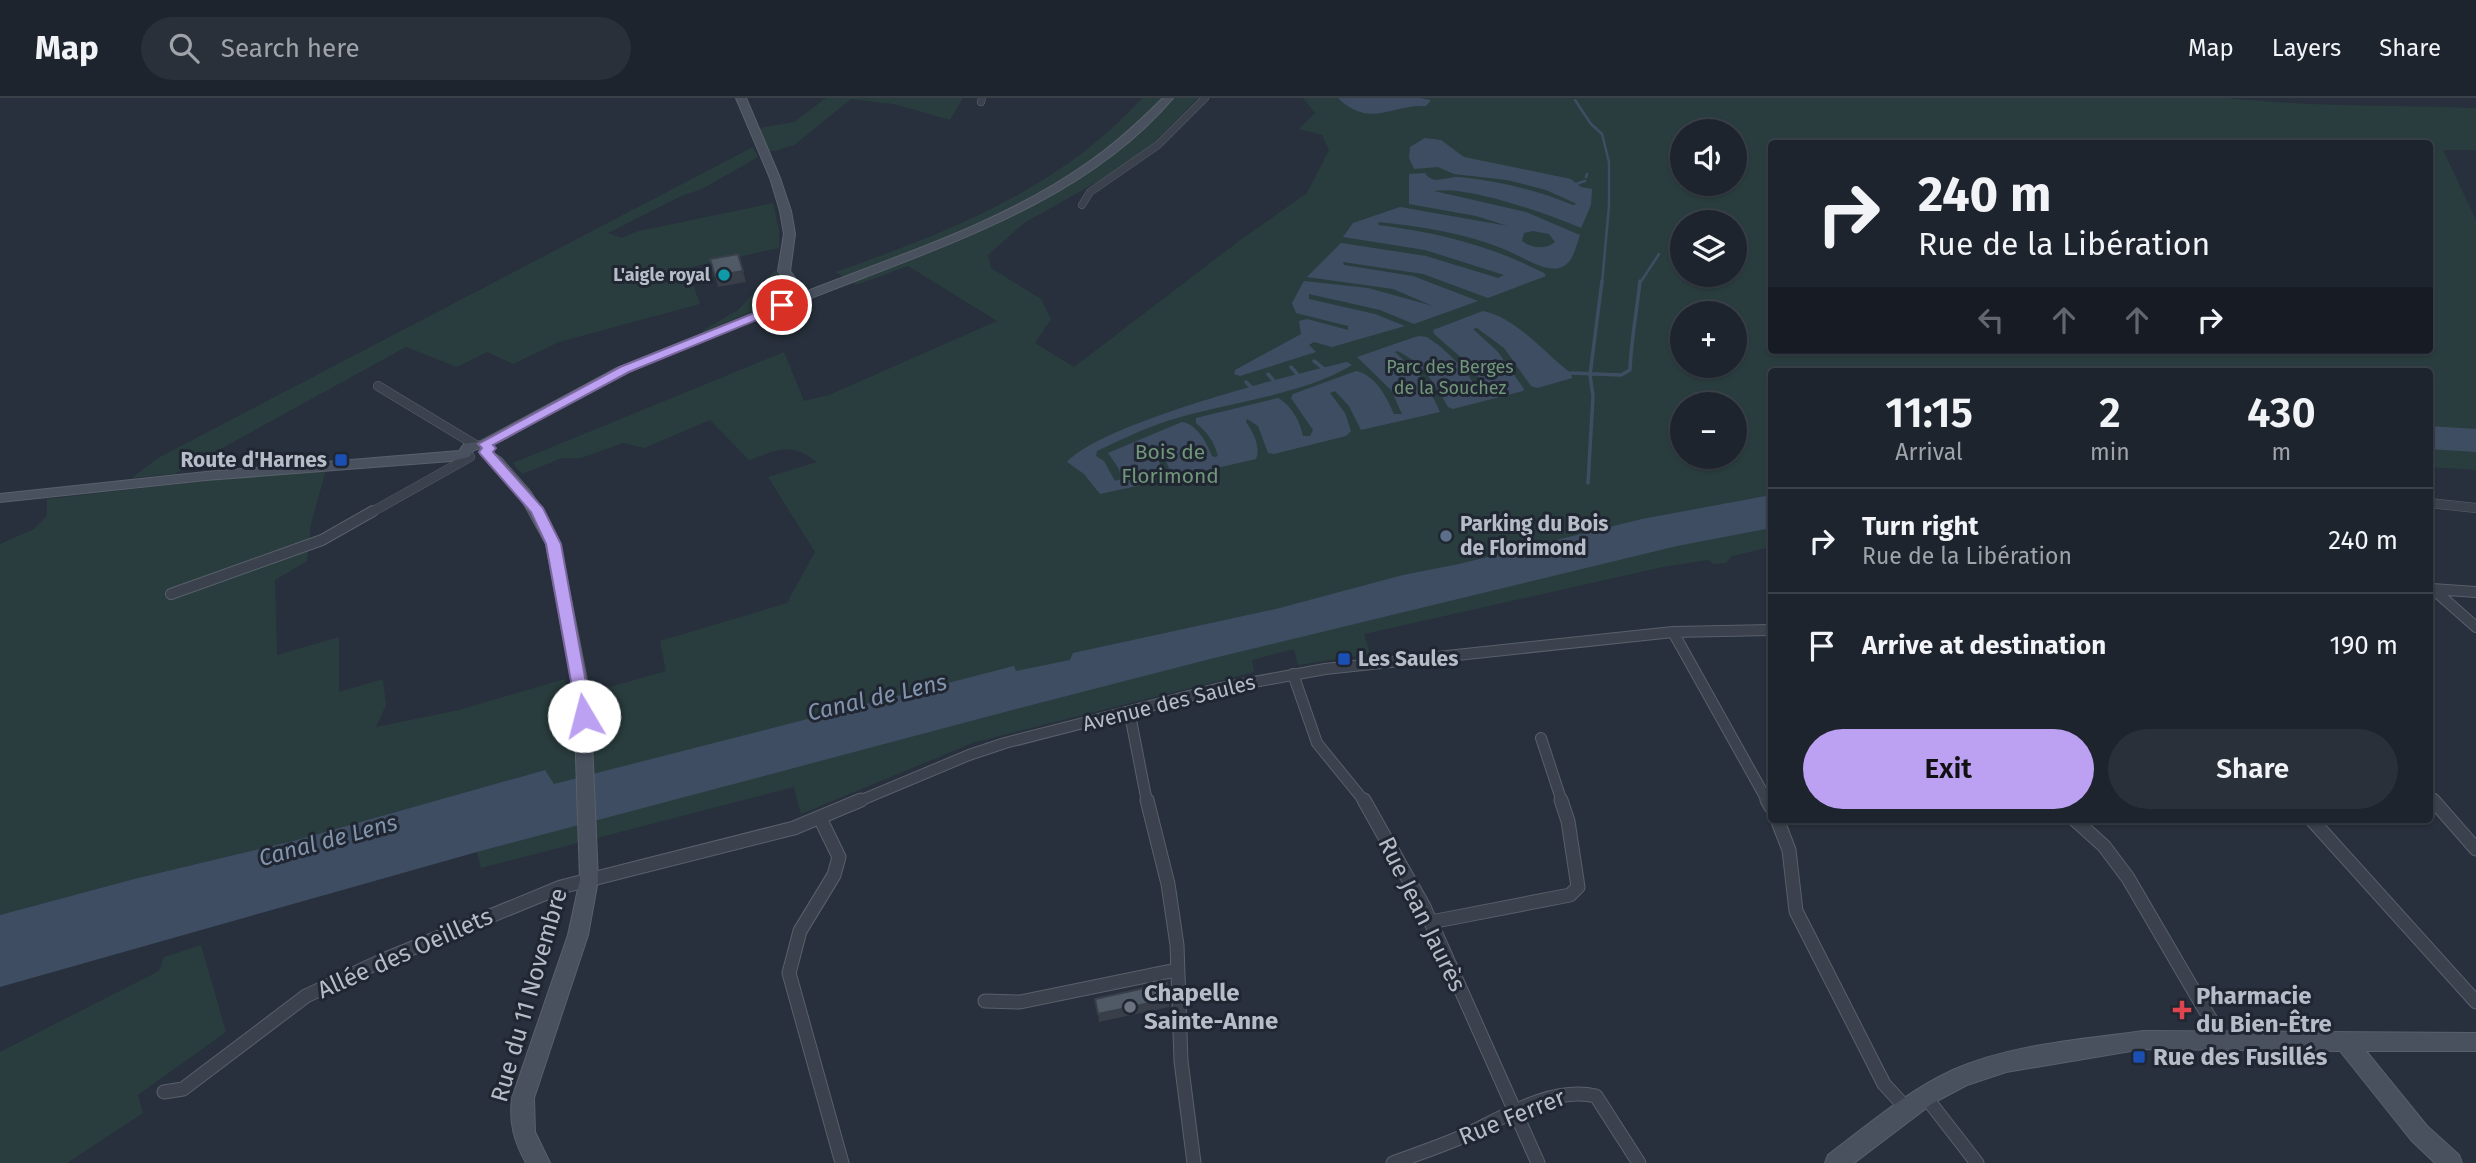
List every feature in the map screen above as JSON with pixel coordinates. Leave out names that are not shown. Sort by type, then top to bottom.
[{"type":"main road","points":[[741,98],[779,188],[790,244],[784,271],[802,297]]},
{"type":"main road","points":[[0,498],[206,476],[451,457],[475,450],[624,370],[935,246],[1059,184],[1113,149],[1168,98]]},
{"type":"main road","name":"Rue du 11 Novembre","points":[[475,450],[530,500],[545,524],[553,544],[582,695],[589,880],[578,935],[523,1098],[520,1120],[524,1140],[539,1163]]},
{"type":"main road","points":[[1836,1163],[1925,1096],[1961,1077],[2006,1062],[2143,1040],[2476,1042]]},
{"type":"main road","points":[[2344,1040],[2419,1133],[2451,1163]]},
{"type":"street","points":[[1082,205],[1087,194],[1135,163],[1171,134],[1205,98]]},
{"type":"street","points":[[171,594],[322,540],[475,450],[378,386]]},
{"type":"street","points":[[2433,503],[2476,508]]},
{"type":"street","points":[[2433,589],[2476,592]]},
{"type":"street","points":[[2433,591],[2476,627]]},
{"type":"street","name":"Avenue des Saules","points":[[589,880],[747,842],[820,818],[969,755],[1216,690],[1293,674],[1387,661],[1673,632],[1768,630]]},
{"type":"street","points":[[1673,632],[1768,802]]},
{"type":"street","name":"Rue Jean Jaurès","points":[[1293,674],[1317,743],[1362,797],[1431,922],[1538,1163]]},
{"type":"street","points":[[1127,713],[1168,884],[1177,945],[1181,1061],[1194,1163]]},
{"type":"street","points":[[1431,922],[1557,899],[1570,895],[1578,887],[1567,821],[1541,738]]},
{"type":"street","points":[[2433,801],[2476,849]]},
{"type":"street","points":[[820,818],[839,857],[834,875],[800,931],[789,973],[842,1163]]},
{"type":"street","points":[[1779,823],[1789,850],[1796,911],[1884,1084],[1907,1109]]},
{"type":"street","points":[[2078,823],[2104,846],[2128,878],[2222,1039]]},
{"type":"street","points":[[2315,823],[2476,1002]]},
{"type":"street","name":"Allée des Oeillets","points":[[164,1093],[183,1089],[306,996],[328,984],[561,887],[589,880]]},
{"type":"street","points":[[985,1002],[1020,1002],[1176,970]]},
{"type":"street","name":"Rue Ferrer","points":[[1393,1163],[1449,1142],[1514,1112],[1573,1092],[1587,1092],[1596,1096],[1639,1163]]},
{"type":"street","points":[[1925,1096],[1977,1163]]},
{"type":"green space","points":[[826,98],[963,98],[950,120],[894,104],[851,99],[793,146],[768,150],[759,128],[794,122]]},
{"type":"green space","name":"Parc des Berges de la Souchez","points":[[1142,98],[1198,98],[1152,145],[1104,178],[1024,223],[988,255],[991,268],[1041,299],[1051,319],[1035,343],[1074,367],[1239,241],[1307,193],[1329,150],[1322,135],[1299,129],[1315,113],[1303,98],[2227,98],[2320,104],[2476,108],[2476,150],[2443,150],[2476,220],[2476,470],[2433,467],[2433,368],[1768,368],[1768,548],[1732,556],[1726,563],[1714,564],[1708,560],[1663,567],[1364,634],[1370,654],[1298,665],[1294,649],[1252,660],[1254,672],[975,742],[801,814],[794,787],[481,868],[477,852],[599,819],[553,785],[545,770],[293,841],[0,915],[0,544],[34,529],[47,516],[47,499],[326,470],[311,524],[307,561],[275,580],[277,655],[339,637],[339,692],[383,679],[386,705],[376,727],[459,710],[565,679],[568,699],[666,671],[660,641],[787,603],[815,552],[768,477],[817,462],[799,451],[783,449],[749,460],[710,420],[644,448],[623,443],[581,458],[562,458],[522,474],[513,463],[784,352],[804,401],[829,395],[997,321],[908,266],[856,285],[836,272],[961,223],[1039,183],[1110,130]]},
{"type":"green space","points":[[753,147],[758,157],[702,189],[681,196],[608,233],[621,238],[639,231],[773,203],[779,230],[779,248],[687,268],[700,304],[559,342],[513,364],[487,352],[457,367],[406,347],[175,474],[132,478],[158,458]]},
{"type":"green space","points":[[774,271],[777,271],[785,288],[780,299],[702,331],[738,310]]},
{"type":"green space","points":[[201,945],[226,1032],[138,1095],[143,1113],[67,1163],[0,1163],[0,1052],[159,971],[164,957]]},
{"type":"water","points":[[1338,98],[1431,100],[1426,106],[1371,114],[1360,112]]},
{"type":"water","points":[[1425,138],[1441,140],[1464,157],[1571,179],[1581,187],[1592,189],[1591,205],[1581,228],[1486,196],[1448,190],[1434,191],[1526,212],[1580,235],[1569,261],[1562,267],[1549,268],[1475,239],[1427,228],[1378,222],[1379,225],[1444,236],[1484,248],[1524,263],[1546,276],[1488,298],[1423,274],[1343,262],[1344,265],[1413,276],[1478,301],[1414,324],[1380,310],[1309,294],[1309,299],[1375,314],[1405,326],[1332,347],[1314,342],[1309,345],[1316,352],[1240,376],[1234,374],[1235,370],[1301,334],[1299,321],[1307,319],[1348,330],[1348,326],[1296,313],[1292,303],[1304,281],[1368,288],[1433,306],[1393,289],[1307,277],[1341,243],[1426,256],[1498,278],[1504,275],[1425,250],[1343,237],[1353,223],[1400,207],[1508,226],[1476,216],[1409,204],[1409,174],[1425,173],[1436,180],[1459,177],[1488,181],[1577,204],[1546,190],[1507,180],[1454,174],[1438,167],[1414,169],[1409,158],[1410,147]],"holes":[[[1533,231],[1549,234],[1555,242],[1547,246],[1534,247],[1522,241],[1524,233]]]},
{"type":"water","points":[[1483,311],[1519,328],[1571,373],[1572,378],[1538,388],[1531,386],[1504,348],[1477,328],[1473,329],[1498,352],[1523,391],[1453,409],[1448,407],[1421,367],[1397,351],[1395,352],[1426,382],[1440,412],[1361,430],[1349,406],[1335,391],[1330,393],[1345,413],[1351,431],[1346,436],[1274,454],[1268,453],[1258,426],[1247,419],[1257,445],[1256,459],[1177,477],[1172,476],[1164,456],[1152,444],[1150,446],[1161,467],[1160,481],[1100,494],[1084,474],[1067,462],[1087,447],[1156,417],[1242,389],[1347,362],[1352,365],[1332,376],[1286,392],[1158,424],[1097,451],[1096,456],[1104,461],[1115,481],[1121,479],[1119,469],[1108,453],[1182,422],[1197,430],[1215,457],[1218,456],[1214,446],[1207,433],[1196,423],[1196,418],[1278,398],[1294,414],[1303,436],[1310,436],[1313,430],[1291,398],[1293,394],[1356,371],[1375,382],[1394,414],[1402,414],[1391,390],[1357,357],[1418,336],[1427,337],[1441,347],[1465,370],[1477,389],[1486,393],[1487,389],[1471,366],[1434,334],[1433,330]]},
{"type":"water","points":[[2433,426],[2476,429],[2476,452],[2433,449]]},
{"type":"water","name":"Canal de Lens","points":[[1768,496],[1768,529],[1677,546],[1020,708],[477,852],[0,987],[0,915],[293,841],[545,770],[554,784],[1014,666],[1016,671],[1070,660],[1073,653],[1276,609],[1403,575],[1642,519]]},
{"type":"building","points":[[738,254],[743,271],[715,276],[710,259]]},
{"type":"building","points":[[1167,983],[1169,999],[1098,1014],[1095,999]]},
{"type":"waterway","points":[[1575,100],[1591,124],[1602,134],[1609,162],[1609,206],[1602,283]]},
{"type":"waterway","points":[[1576,184],[1585,181]]},
{"type":"waterway","points":[[1640,283],[1659,254]]},
{"type":"waterway","points":[[1590,374],[1602,281]]},
{"type":"waterway","points":[[1590,374],[1621,375],[1630,370],[1640,281]]},
{"type":"waterway","points":[[1314,361],[1323,368]]},
{"type":"waterway","points":[[1291,367],[1298,375]]},
{"type":"waterway","points":[[1571,373],[1590,374]]},
{"type":"waterway","points":[[1268,374],[1275,382]]},
{"type":"waterway","points":[[1588,483],[1593,396],[1590,374]]},
{"type":"waterway","points":[[1246,382],[1252,388]]},
{"type":"place","name":"L'aigle royal","points":[[724,275]]},
{"type":"place","name":"Route d'Harnes","points":[[341,460]]},
{"type":"place","name":"Parking du Bois de Florimond","points":[[1446,536]]},
{"type":"place","name":"Les Saules","points":[[1344,659]]},
{"type":"place","name":"Chapelle Sainte-Anne","points":[[1130,1007]]},
{"type":"place","name":"Pharmacie du Bien-Être","points":[[2182,1010]]},
{"type":"place","name":"Rue des Fusillés","points":[[2139,1057]]},
{"type":"route","points":[[584,716],[553,544],[538,511],[486,452],[489,446],[485,444],[600,381],[782,305]]},
{"type":"park label","name":"Bois de Florimond","points":[[1170,464]]}]
